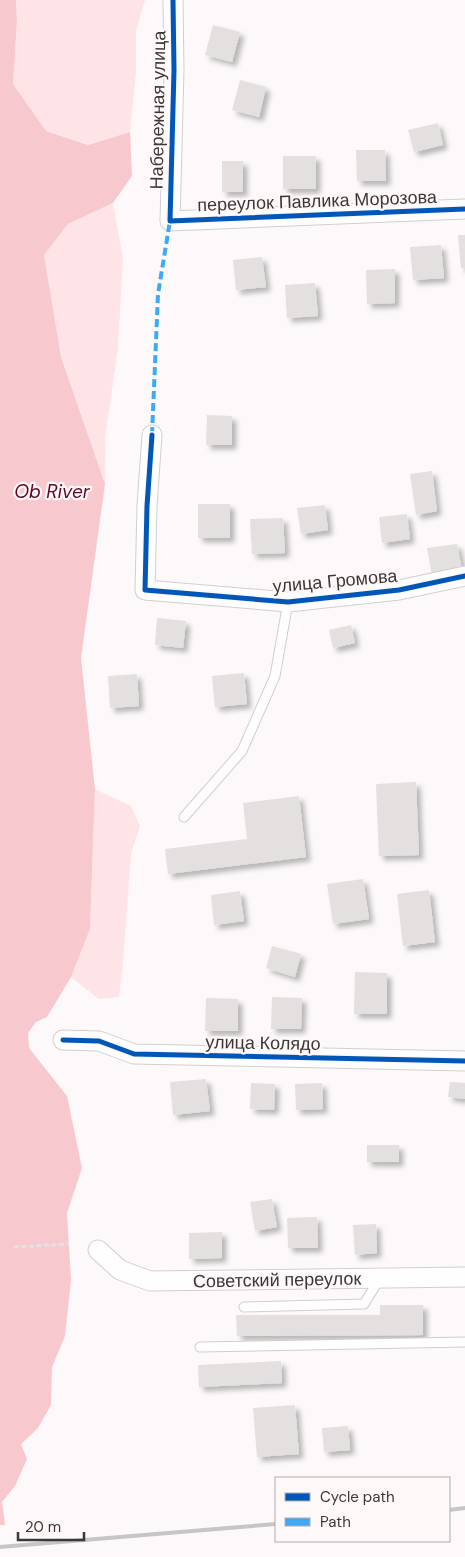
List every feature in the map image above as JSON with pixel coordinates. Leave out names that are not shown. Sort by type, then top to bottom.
[{"type":"street","name":"Набережная улица","points":[[170,221],[174,70],[173,0]]},
{"type":"street","name":"переулок Павлика Морозова","points":[[170,221],[465,209]]},
{"type":"street","name":"улица Громова","points":[[152,435],[147,506],[145,590],[288,602],[399,590],[465,576]]},
{"type":"street","name":"улица Колядо","points":[[63,1040],[99,1041],[134,1054],[465,1061]]},
{"type":"street","name":"Советский переулок","points":[[98,1250],[120,1270],[150,1282],[465,1277]]},
{"type":"lane","points":[[184,817],[242,751],[275,676],[288,602]]},
{"type":"lane","points":[[244,1307],[364,1304],[380,1278]]},
{"type":"lane","points":[[200,1347],[465,1342]]},
{"type":"path","points":[[14,1247],[69,1244]]},
{"type":"shaded area","points":[[16,0],[145,0],[136,31],[136,72],[130,132],[88,145],[46,131],[13,84],[17,21]]},
{"type":"shaded area","points":[[113,203],[123,258],[118,348],[105,438],[105,484],[61,357],[44,255],[68,224]]},
{"type":"shaded area","points":[[95,789],[131,806],[140,826],[131,854],[119,997],[99,999],[71,977],[90,929]]},
{"type":"water","name":"Ob River","points":[[0,0],[16,0],[17,21],[13,84],[46,131],[88,145],[130,132],[132,176],[113,203],[68,224],[44,255],[61,357],[105,484],[81,658],[95,789],[90,929],[71,977],[47,1017],[36,1022],[28,1033],[29,1048],[67,1096],[82,1168],[67,1213],[71,1280],[65,1336],[52,1367],[51,1405],[38,1428],[21,1444],[27,1459],[15,1486],[2,1502],[6,1532],[0,1557]]},
{"type":"pier","points":[[0,1525],[8,1525],[7,1557],[0,1557]]},
{"type":"building","points":[[213,25],[240,32],[232,62],[205,55]]},
{"type":"building","points":[[240,80],[266,87],[259,117],[232,110]]},
{"type":"building","points":[[438,123],[443,145],[414,152],[408,130]]},
{"type":"building","points":[[356,150],[385,150],[386,181],[357,181]]},
{"type":"building","points":[[283,156],[316,156],[316,189],[283,189]]},
{"type":"building","points":[[222,161],[243,161],[243,192],[222,192]]},
{"type":"building","points":[[458,235],[465,235],[465,268],[461,268]]},
{"type":"building","points":[[441,245],[444,278],[413,280],[410,247]]},
{"type":"building","points":[[262,257],[266,287],[236,290],[233,260]]},
{"type":"building","points":[[395,269],[395,303],[367,304],[366,270]]},
{"type":"building","points":[[315,283],[318,316],[287,318],[285,285]]},
{"type":"building","points":[[207,415],[232,416],[232,445],[206,445]]},
{"type":"building","points":[[432,471],[437,511],[416,515],[410,474]]},
{"type":"building","points":[[198,504],[230,504],[230,538],[198,538]]},
{"type":"building","points":[[325,505],[328,530],[301,534],[297,508]]},
{"type":"building","points":[[407,514],[410,539],[382,543],[379,517]]},
{"type":"building","points":[[283,518],[285,553],[252,554],[250,519]]},
{"type":"building","points":[[457,544],[462,570],[432,575],[427,548]]},
{"type":"building","points":[[157,618],[186,621],[183,648],[155,645]]},
{"type":"building","points":[[351,625],[355,643],[333,648],[329,630]]},
{"type":"building","points":[[244,673],[247,704],[215,707],[212,676]]},
{"type":"building","points":[[137,674],[139,706],[110,708],[108,676]]},
{"type":"building","points":[[416,782],[419,855],[379,856],[376,784]]},
{"type":"building","points":[[299,796],[306,857],[168,874],[165,849],[247,839],[243,803]]},
{"type":"building","points":[[363,879],[369,919],[333,924],[327,884]]},
{"type":"building","points":[[429,890],[435,942],[403,946],[397,894]]},
{"type":"building","points":[[240,891],[244,921],[214,925],[211,895]]},
{"type":"building","points":[[272,946],[301,954],[295,977],[266,968]]},
{"type":"building","points":[[355,972],[387,973],[387,1014],[354,1014]]},
{"type":"building","points":[[272,997],[302,998],[301,1029],[271,1029]]},
{"type":"building","points":[[206,998],[238,999],[238,1031],[205,1031]]},
{"type":"building","points":[[206,1079],[210,1111],[173,1115],[170,1082]]},
{"type":"building","points":[[450,1082],[465,1083],[465,1099],[448,1097]]},
{"type":"building","points":[[251,1083],[275,1084],[274,1110],[250,1109]]},
{"type":"building","points":[[322,1083],[323,1109],[296,1110],[295,1084]]},
{"type":"building","points":[[367,1145],[399,1145],[399,1162],[367,1162]]},
{"type":"building","points":[[272,1199],[277,1227],[255,1231],[250,1202]]},
{"type":"building","points":[[317,1217],[318,1248],[288,1248],[287,1218]]},
{"type":"building","points":[[376,1224],[377,1253],[355,1255],[353,1225]]},
{"type":"building","points":[[222,1232],[222,1258],[189,1259],[189,1233]]},
{"type":"building","points":[[380,1305],[423,1305],[423,1335],[237,1336],[236,1315],[380,1315]]},
{"type":"building","points":[[281,1361],[282,1383],[199,1387],[198,1365]]},
{"type":"building","points":[[295,1405],[299,1454],[257,1457],[253,1408]]},
{"type":"building","points":[[348,1426],[350,1450],[324,1452],[322,1428]]},
{"type":"railway","points":[[450,1510],[465,1508]]},
{"type":"railway","points":[[0,1547],[275,1524]]},
{"type":"marked path","points":[[152,435],[158,294],[170,221]]},
{"type":"cycle path","points":[[173,0],[174,70],[170,221],[465,209]]},
{"type":"cycle path","points":[[152,435],[147,506],[145,590],[288,602],[399,590],[465,576]]},
{"type":"cycle path","points":[[63,1040],[99,1041],[134,1054],[465,1061]]}]
